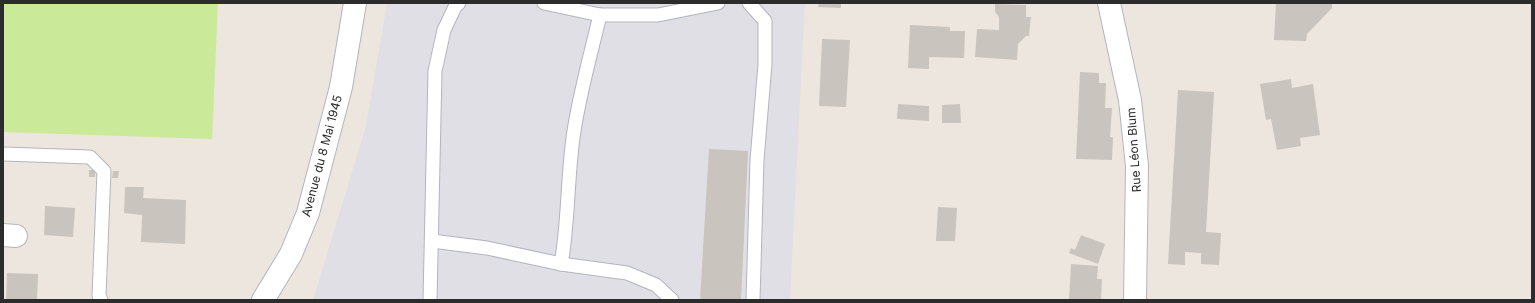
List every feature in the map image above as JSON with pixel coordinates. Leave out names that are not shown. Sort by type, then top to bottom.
[{"type":"main road","name":"Avenue du 8 Mai 1945","points":[[263,300],[291,254],[308,213],[341,87],[355,3]]},
{"type":"main road","name":"Rue Léon Blum","points":[[1109,3],[1130,100],[1137,166],[1135,300]]},
{"type":"lane","points":[[430,300],[434,72],[444,30],[455,7],[459,3]]},
{"type":"lane","points":[[544,3],[600,15],[658,15],[718,3]]},
{"type":"lane","points":[[749,3],[765,21],[766,64],[757,160],[753,300]]},
{"type":"lane","points":[[561,264],[566,234],[567,193],[574,130],[600,15]]},
{"type":"lane","points":[[3,154],[90,157],[104,171],[99,296],[101,300]]},
{"type":"lane","points":[[432,242],[486,248],[561,264],[627,273],[656,285],[672,300]]},
{"type":"shaded area","points":[[387,3],[805,3],[790,300],[313,300],[366,126]]},
{"type":"green space","points":[[3,3],[218,3],[212,139],[3,132]]},
{"type":"building","points":[[819,3],[841,3],[841,8],[818,7]]},
{"type":"building","points":[[1276,3],[1332,3],[1332,8],[1307,34],[1306,41],[1274,40]]},
{"type":"building","points":[[995,4],[1026,5],[1026,17],[1031,17],[1029,36],[1026,36],[1018,44],[1017,60],[975,57],[977,29],[999,30],[999,17],[995,12]]},
{"type":"building","points":[[910,25],[950,27],[950,31],[965,31],[964,58],[929,57],[929,69],[908,68]]},
{"type":"building","points":[[822,39],[850,40],[846,107],[819,106]]},
{"type":"building","points":[[1080,72],[1099,73],[1099,83],[1106,83],[1105,108],[1112,108],[1110,137],[1113,137],[1112,160],[1076,159]]},
{"type":"building","points":[[1291,79],[1292,88],[1313,84],[1320,135],[1300,138],[1301,146],[1277,150],[1271,119],[1266,120],[1260,84]]},
{"type":"building","points":[[1178,90],[1214,92],[1206,232],[1221,233],[1219,265],[1201,264],[1201,253],[1185,252],[1185,265],[1168,264]]},
{"type":"building","points":[[898,104],[929,106],[929,121],[897,119]]},
{"type":"building","points":[[960,104],[961,123],[942,123],[942,105]]},
{"type":"building","points":[[709,149],[748,151],[741,300],[700,300]]},
{"type":"building","points":[[89,170],[95,170],[95,177],[89,177]]},
{"type":"building","points":[[113,171],[119,171],[118,178],[112,178]]},
{"type":"building","points":[[125,187],[144,187],[143,198],[186,200],[185,244],[141,242],[142,215],[124,213]]},
{"type":"building","points":[[45,206],[75,208],[73,237],[44,235]]},
{"type":"building","points":[[938,207],[957,208],[955,241],[936,241]]},
{"type":"building","points":[[1081,235],[1105,244],[1098,264],[1069,253],[1071,248],[1075,250]]},
{"type":"building","points":[[1071,264],[1098,266],[1097,279],[1102,279],[1101,300],[1069,300]]},
{"type":"building","points":[[7,273],[38,274],[37,300],[6,300]]}]
